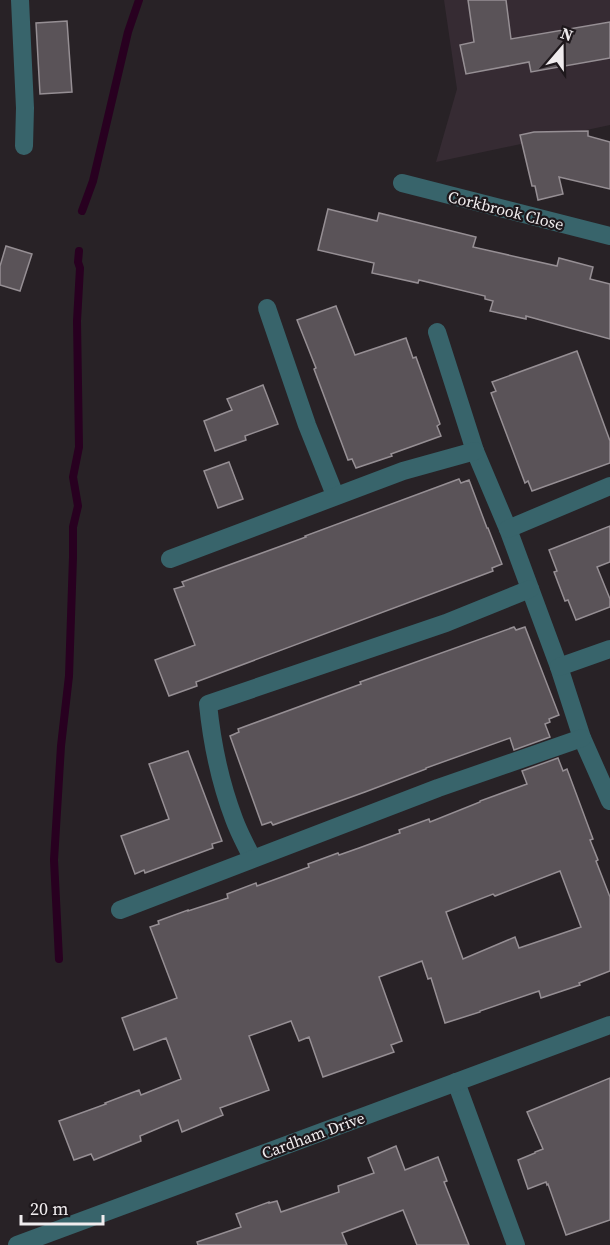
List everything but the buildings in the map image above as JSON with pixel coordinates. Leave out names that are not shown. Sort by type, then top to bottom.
[{"type":"street","points":[[20,0],[25,108],[24,146]]},
{"type":"street","name":"Corkbrook Close","points":[[402,183],[610,236]]},
{"type":"street","points":[[267,308],[335,495]]},
{"type":"street","points":[[437,332],[475,451],[508,529],[559,667],[582,738],[610,801]]},
{"type":"street","points":[[170,559],[263,525],[335,495],[403,471],[475,451]]},
{"type":"street","points":[[508,529],[610,486]]},
{"type":"street","points":[[252,858],[234,820],[221,780],[211,737],[208,704],[446,624],[530,589]]},
{"type":"street","points":[[559,667],[610,650]]},
{"type":"street","points":[[120,910],[438,788],[582,738]]},
{"type":"street","name":"Cardham Drive","points":[[17,1245],[610,1025]]},
{"type":"street","points":[[456,1082],[516,1245]]},
{"type":"shaded area","points":[[444,0],[610,0],[610,125],[436,162],[457,89]]},
{"type":"waterway","points":[[82,211],[93,181],[128,32],[139,0]]},
{"type":"waterway","points":[[59,959],[54,860],[61,746],[69,676],[73,527],[78,506],[73,477],[79,447],[77,321],[79,251]]}]
